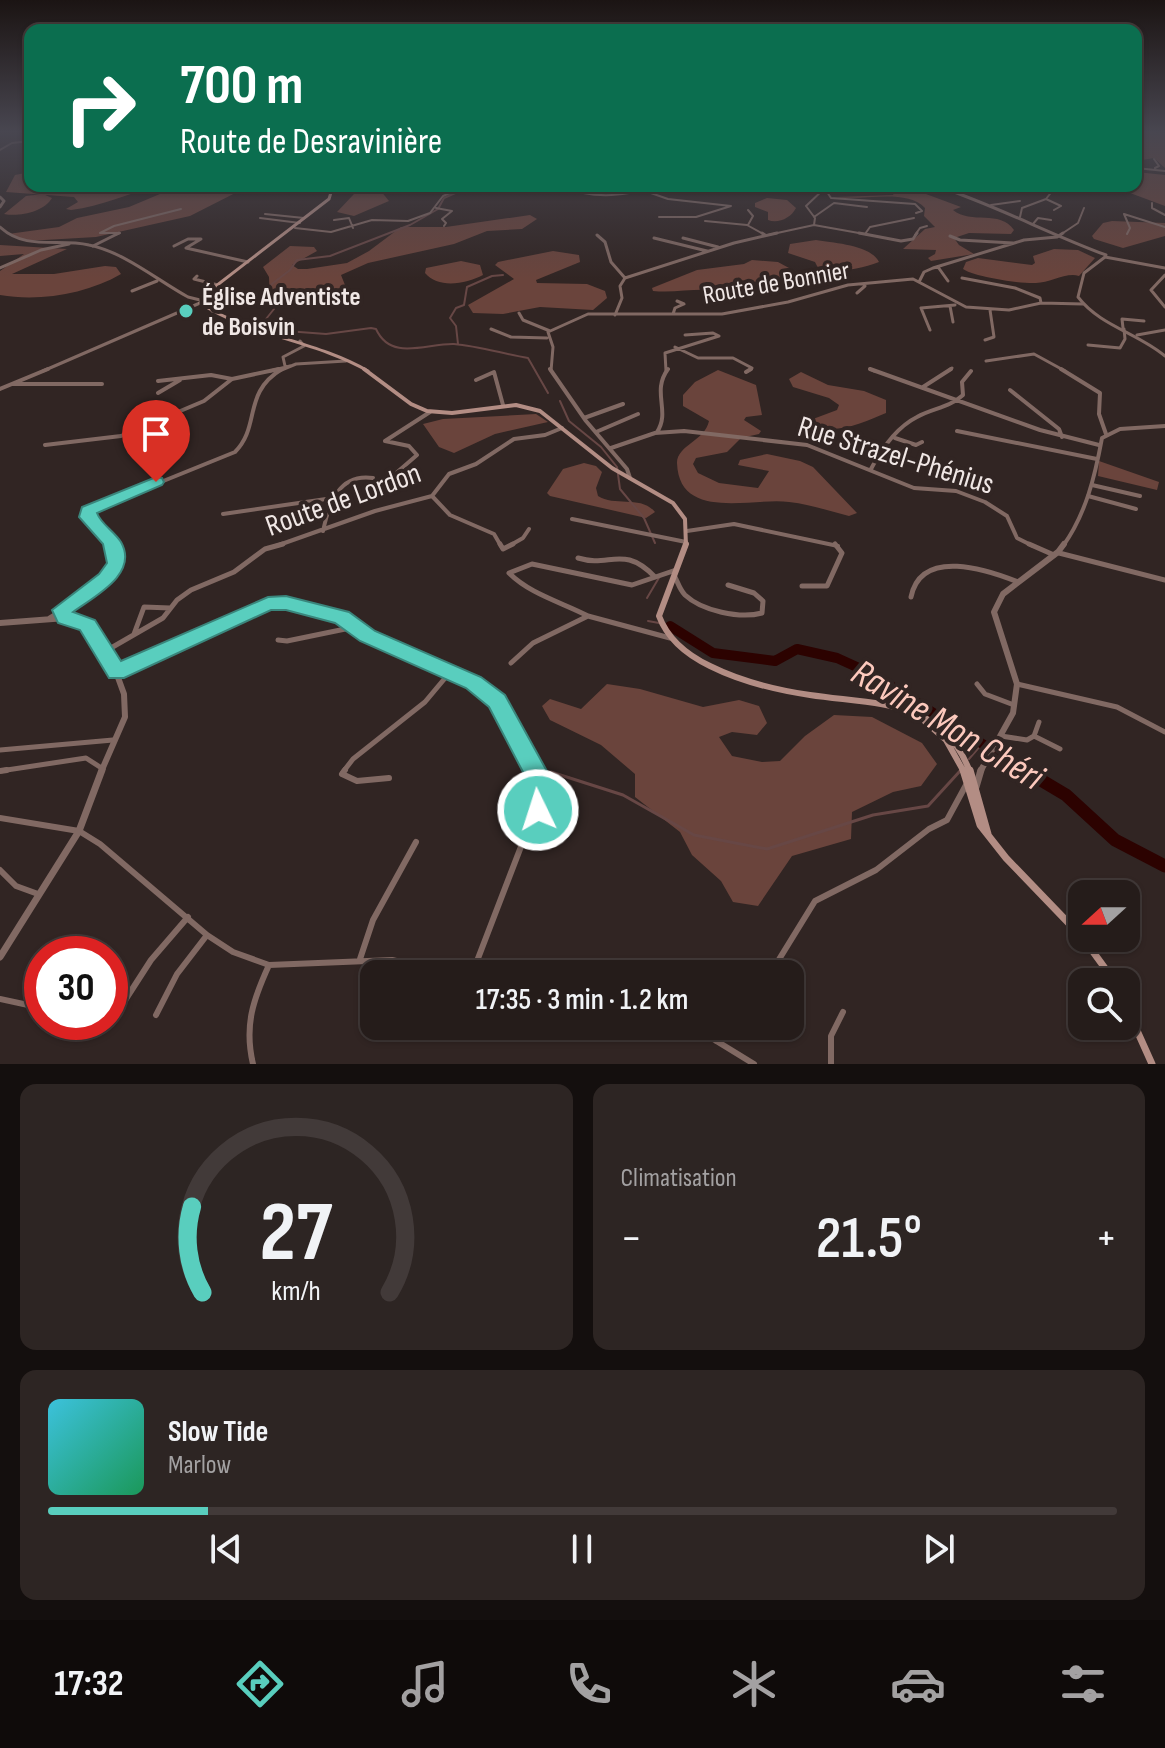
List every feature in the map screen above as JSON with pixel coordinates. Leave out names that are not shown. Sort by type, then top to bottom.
[{"type":"main road","points":[[331,192],[329,199],[295,228],[200,301],[212,311],[252,330],[300,341],[370,372],[418,408],[430,412],[503,405],[537,410],[613,469],[672,501],[681,509],[687,531],[677,573],[660,606],[659,616],[670,638],[689,655],[744,681],[808,695],[873,702],[917,715],[946,740],[961,762],[970,778],[970,791],[980,825],[1006,858],[1068,922]]},
{"type":"main road","points":[[1140,1037],[1152,1064]]},
{"type":"street","points":[[295,228],[324,233],[353,228],[374,219],[408,221],[436,208],[443,196],[452,192]]},
{"type":"street","points":[[580,192],[648,192],[665,200],[710,201],[731,206],[683,219],[659,217]]},
{"type":"street","points":[[814,225],[814,217],[806,206],[821,192]]},
{"type":"street","points":[[829,192],[831,198],[915,204],[922,211],[916,213]]},
{"type":"street","points":[[954,192],[1108,256],[1165,268]]},
{"type":"street","points":[[1020,217],[1022,208],[1046,199],[1051,192]]},
{"type":"street","points":[[0,197],[4,201],[0,207]]},
{"type":"street","points":[[1046,199],[1061,205],[1054,210]]},
{"type":"street","points":[[991,205],[1020,201]]},
{"type":"street","points":[[814,217],[834,203],[867,207]]},
{"type":"street","points":[[1152,203],[1152,208],[1165,215]]},
{"type":"street","points":[[436,208],[452,211],[442,219],[446,223],[444,226]]},
{"type":"street","points":[[957,305],[920,280],[924,272],[1016,243],[1057,237],[1078,223],[1084,208]]},
{"type":"street","points":[[93,246],[111,240],[120,233],[99,231],[181,209]]},
{"type":"street","points":[[748,210],[753,216],[748,225]]},
{"type":"street","points":[[265,214],[307,218]]},
{"type":"street","points":[[1127,234],[1130,228],[1124,214],[1165,227]]},
{"type":"street","points":[[260,218],[300,223]]},
{"type":"street","points":[[334,220],[349,218],[353,228]]},
{"type":"street","points":[[865,234],[870,227],[914,218]]},
{"type":"street","points":[[1033,224],[1038,218],[1051,220]]},
{"type":"street","points":[[705,221],[748,225],[767,236]]},
{"type":"street","points":[[615,315],[622,298],[620,286],[625,278],[709,251],[814,225],[888,240],[910,240],[919,229],[927,226]]},
{"type":"street","points":[[0,228],[6,235],[22,241],[93,246],[200,301]]},
{"type":"street","points":[[597,235],[605,242],[611,262],[625,278]]},
{"type":"street","points":[[950,236],[960,240],[1016,243]]},
{"type":"street","points":[[654,238],[709,251]]},
{"type":"street","points":[[683,238],[720,248]]},
{"type":"street","points":[[174,246],[188,239],[201,239],[186,248],[248,262]]},
{"type":"street","points":[[0,268],[41,250],[76,243]]},
{"type":"street","points":[[1108,256],[1099,259],[1084,273],[1078,297],[1083,304],[1153,343],[1165,356]]},
{"type":"street","points":[[938,267],[948,281]]},
{"type":"street","points":[[1165,275],[1151,288],[1165,307]]},
{"type":"street","points":[[197,276],[194,279],[218,285]]},
{"type":"street","points":[[962,278],[1029,292],[1040,298],[1041,303]]},
{"type":"street","name":"Route de Bonnier","points":[[550,331],[583,315],[722,314],[788,302],[848,285],[920,280]]},
{"type":"street","points":[[132,291],[157,281]]},
{"type":"street","points":[[857,293],[867,284]]},
{"type":"street","points":[[206,294],[227,298],[242,293]]},
{"type":"street","points":[[212,311],[253,296]]},
{"type":"street","points":[[1,388],[200,301]]},
{"type":"street","points":[[673,314],[675,308],[684,304],[677,301]]},
{"type":"street","points":[[930,330],[921,308],[957,305],[1009,310],[1041,303],[1083,304]]},
{"type":"street","points":[[950,306],[953,322]]},
{"type":"street","points":[[985,340],[994,337],[990,309]]},
{"type":"street","points":[[519,313],[520,318],[529,324],[550,331],[548,338],[553,347],[550,369],[584,418],[629,471],[627,476]]},
{"type":"street","points":[[1088,345],[1120,348],[1125,339],[1122,319],[1144,321]]},
{"type":"street","points":[[491,329],[511,337],[548,338]]},
{"type":"street","points":[[1137,335],[1165,330]]},
{"type":"street","points":[[655,433],[664,421],[660,407],[660,379],[668,368],[665,353],[675,347],[719,336],[713,333],[685,335]]},
{"type":"street","points":[[288,366],[283,357],[304,346],[300,341]]},
{"type":"street","points":[[675,347],[698,358],[734,358],[752,368],[746,372]]},
{"type":"street","points":[[986,361],[1031,354],[1084,381],[1100,393],[1099,414],[1106,434]]},
{"type":"street","points":[[158,381],[211,375],[232,379],[288,366],[346,361]]},
{"type":"street","points":[[49,619],[106,579],[116,563],[117,556],[111,542],[88,517],[89,511],[235,452],[251,429],[253,403],[268,380],[288,366]]},
{"type":"street","points":[[923,387],[952,368]]},
{"type":"street","points":[[870,369],[956,402],[1062,437],[1099,445]]},
{"type":"street","points":[[871,469],[877,456],[915,418],[951,407],[963,395],[962,382],[971,371]]},
{"type":"street","points":[[476,380],[494,372],[503,405]]},
{"type":"street","points":[[158,393],[186,377]]},
{"type":"street","points":[[45,445],[121,436],[204,401],[232,379]]},
{"type":"street","points":[[7,384],[102,384]]},
{"type":"street","points":[[1010,390],[1059,429],[1062,437]]},
{"type":"street","points":[[584,418],[623,404]]},
{"type":"street","points":[[395,474],[417,455],[409,446],[385,441],[430,412]]},
{"type":"street","points":[[596,432],[638,414]]},
{"type":"street","points":[[779,960],[815,901],[876,870],[929,829],[947,820],[970,791],[1001,736],[1014,705],[1017,684],[994,612],[999,599],[1056,554],[1074,530],[1092,485],[1099,445],[1106,434],[1120,429],[1165,426]]},
{"type":"street","name":"Route de Lordon","points":[[104,652],[163,618],[191,590],[234,572],[265,549],[375,511],[432,496],[449,474],[476,464],[514,439],[545,435],[562,428]]},
{"type":"street","points":[[957,431],[1097,459]]},
{"type":"street","name":"Rue Strazel-Phénius","points":[[611,448],[655,433],[692,432],[807,445],[914,488],[960,492],[991,505],[1007,516],[1017,538],[1056,554],[1165,580]]},
{"type":"street","points":[[895,438],[916,445],[922,442]]},
{"type":"street","points":[[323,531],[333,498],[343,483],[361,475],[373,478]]},
{"type":"street","points":[[1092,485],[1140,496]]},
{"type":"street","points":[[432,496],[450,515],[494,534],[503,549],[523,538],[529,529]]},
{"type":"street","points":[[1088,496],[1136,509]]},
{"type":"street","points":[[223,514],[333,498]]},
{"type":"street","points":[[572,519],[686,542]]},
{"type":"street","points":[[687,531],[734,524],[837,544],[842,553],[827,586],[802,586]]},
{"type":"street","points":[[578,558],[594,561],[614,557],[644,565],[655,577]]},
{"type":"street","points":[[670,638],[588,616],[555,598],[524,588],[509,573],[532,564],[632,585],[677,573],[683,593],[721,613],[753,616],[762,613],[763,601],[757,595],[728,585]]},
{"type":"street","points":[[911,597],[913,587],[923,577],[951,565],[972,565],[1018,582]]},
{"type":"street","points":[[116,672],[268,603],[286,603],[341,617],[405,654],[451,671],[498,701],[536,773],[542,792],[477,960]]},
{"type":"street","points":[[133,636],[144,607],[172,608]]},
{"type":"street","points":[[62,610],[66,618]]},
{"type":"street","points":[[511,663],[533,643],[588,616]]},
{"type":"street","points":[[0,623],[66,618],[87,625],[116,672],[127,710],[79,831],[0,957]]},
{"type":"street","points":[[278,640],[287,641],[355,627]]},
{"type":"street","points":[[389,778],[357,781],[342,774],[353,759],[425,702],[451,671]]},
{"type":"street","points":[[977,684],[985,694],[1014,705]]},
{"type":"street","points":[[1017,684],[1117,707],[1165,732]]},
{"type":"street","points":[[1034,736],[1039,722]]},
{"type":"street","points":[[1001,736],[1020,741],[1034,736],[1060,749]]},
{"type":"street","points":[[0,750],[114,740]]},
{"type":"street","points":[[0,771],[86,758],[103,769]]},
{"type":"street","points":[[970,778],[980,771]]},
{"type":"street","points":[[0,818],[79,831],[100,844],[207,935],[233,952],[269,965],[392,960]]},
{"type":"street","points":[[360,959],[373,920],[416,842]]},
{"type":"street","points":[[0,870],[16,886],[38,894]]},
{"type":"street","points":[[128,996],[151,960],[188,917]]},
{"type":"street","points":[[156,1015],[177,974],[207,935]]},
{"type":"street","points":[[253,1064],[245,1038],[250,1008],[269,965]]},
{"type":"street","points":[[0,999],[24,1004]]},
{"type":"street","points":[[831,1064],[831,1036],[843,1012]]},
{"type":"street","points":[[713,1040],[754,1064]]},
{"type":"shaded area","points":[[13,180],[24,180],[24,192],[138,192],[71,210],[66,209],[78,202],[74,197],[6,192]]},
{"type":"shaded area","points":[[1142,180],[1165,180],[1165,206],[1127,192],[1142,192]]},
{"type":"shaded area","points":[[165,192],[237,192],[190,216],[96,237],[27,241],[8,234],[59,227],[77,218],[129,207]]},
{"type":"shaded area","points":[[382,192],[389,201],[354,216],[337,212],[354,194]]},
{"type":"shaded area","points":[[895,192],[920,192],[961,207],[953,210],[960,214],[1001,220],[1014,230],[1011,234],[969,233],[954,238],[974,254],[931,261],[928,258],[936,250],[903,249],[925,229],[935,227],[924,216],[925,208],[917,202],[896,197],[837,197],[893,195]]},
{"type":"shaded area","points":[[43,194],[52,198],[43,207],[24,214],[4,214],[26,196]]},
{"type":"shaded area","points":[[767,198],[787,200],[796,208],[784,219],[768,220],[768,212],[755,207],[755,203]]},
{"type":"shaded area","points":[[530,215],[537,219],[522,229],[487,231],[454,244],[368,263],[341,275],[345,285],[341,288],[284,303],[270,300],[269,277],[263,267],[290,246],[314,247],[317,251],[292,265],[307,269],[347,263],[401,227],[446,227]]},
{"type":"shaded area","points":[[1103,223],[1165,223],[1165,236],[1123,248],[1094,239],[1092,236]]},
{"type":"shaded area","points":[[816,240],[860,248],[875,256],[879,262],[849,270],[827,271],[819,270],[815,262],[788,253],[790,244]]},
{"type":"shaded area","points":[[0,245],[67,249],[12,274],[54,274],[105,266],[116,267],[121,274],[93,287],[62,295],[0,295],[0,271],[24,254],[0,256]]},
{"type":"shaded area","points":[[1054,249],[1078,250],[1095,258],[1079,276],[1069,275],[1036,283],[977,275],[963,269],[966,262],[978,258],[1032,265],[1035,263],[1033,256]]},
{"type":"shaded area","points":[[553,251],[579,255],[580,262],[536,280],[537,283],[587,284],[605,291],[607,298],[593,310],[540,307],[503,314],[473,313],[468,305],[514,279],[495,265],[498,262]]},
{"type":"shaded area","points":[[752,260],[778,262],[789,268],[790,280],[769,289],[751,292],[653,291],[652,288],[697,270],[744,264]]},
{"type":"shaded area","points":[[461,261],[480,265],[483,275],[469,281],[445,283],[425,273],[426,268]]},
{"type":"shaded area","points":[[718,370],[756,385],[762,415],[744,420],[761,431],[741,438],[727,452],[696,458],[693,464],[698,473],[719,483],[758,488],[769,471],[738,465],[740,460],[767,454],[800,461],[813,467],[857,513],[849,516],[789,502],[720,503],[690,493],[681,481],[678,457],[702,433],[709,421],[683,406],[683,395],[695,382]]},
{"type":"shaded area","points":[[801,372],[828,385],[864,391],[886,400],[886,413],[840,428],[813,425],[813,419],[837,410],[839,405],[829,398],[793,387],[789,379]]},
{"type":"shaded area","points":[[536,414],[548,422],[495,434],[454,453],[439,447],[423,424],[443,419]]},
{"type":"shaded area","points":[[1099,461],[1159,482],[1157,490],[1098,476]]},
{"type":"shaded area","points":[[584,463],[596,466],[602,472],[596,488],[598,496],[612,501],[643,504],[655,512],[646,518],[547,493],[563,469]]},
{"type":"shaded area","points":[[607,684],[640,689],[703,707],[739,700],[759,706],[767,723],[757,735],[732,732],[719,737],[732,756],[762,762],[780,761],[805,736],[834,715],[872,717],[922,743],[937,764],[921,786],[893,792],[852,812],[851,839],[792,856],[758,906],[733,902],[721,881],[692,855],[680,832],[635,797],[635,774],[601,745],[550,720],[542,706],[550,699],[581,709]]},
{"type":"waterway","name":"Ravine Mon Chéri","points":[[281,331],[266,319],[274,309],[263,291],[290,270],[297,260],[330,256],[410,225],[438,209],[444,198],[458,192]]},
{"type":"waterway","points":[[458,344],[456,326],[450,318],[456,308],[464,305],[467,287],[492,276],[503,275]]},
{"type":"waterway","name":"Ravine Mon Chéri","points":[[286,331],[326,334],[371,328],[376,329],[391,345],[400,348],[454,344],[528,358],[548,393]]},
{"type":"waterway","name":"Ravine Mon Chéri","points":[[560,401],[569,421],[601,447],[617,467],[620,489],[644,518],[655,543]]},
{"type":"waterway","name":"Ravine Mon Chéri","points":[[647,598],[660,576]]},
{"type":"waterway","name":"Ravine Mon Chéri","points":[[648,621],[659,623]]},
{"type":"waterway","name":"Ravine Mon Chéri","points":[[670,626],[713,653],[775,661],[797,649],[837,658],[870,673],[1027,772]]},
{"type":"waterway","points":[[969,759],[981,745]]},
{"type":"waterway","name":"Ravine Mon Chéri","points":[[1024,770],[1066,795],[1115,840],[1165,866]]},
{"type":"waterway","points":[[551,772],[623,795],[694,835],[767,849],[873,815],[928,806],[960,771]]},
{"type":"place","name":"Église Adventiste de Boisvin","points":[[186,311]]},
{"type":"route","points":[[156,482],[102,503],[87,513],[111,542],[117,556],[116,563],[106,579],[62,610],[66,618],[81,620],[87,625],[116,672],[268,603],[286,603],[341,617],[368,636],[474,683],[498,701],[536,773],[542,792],[538,810]]}]
